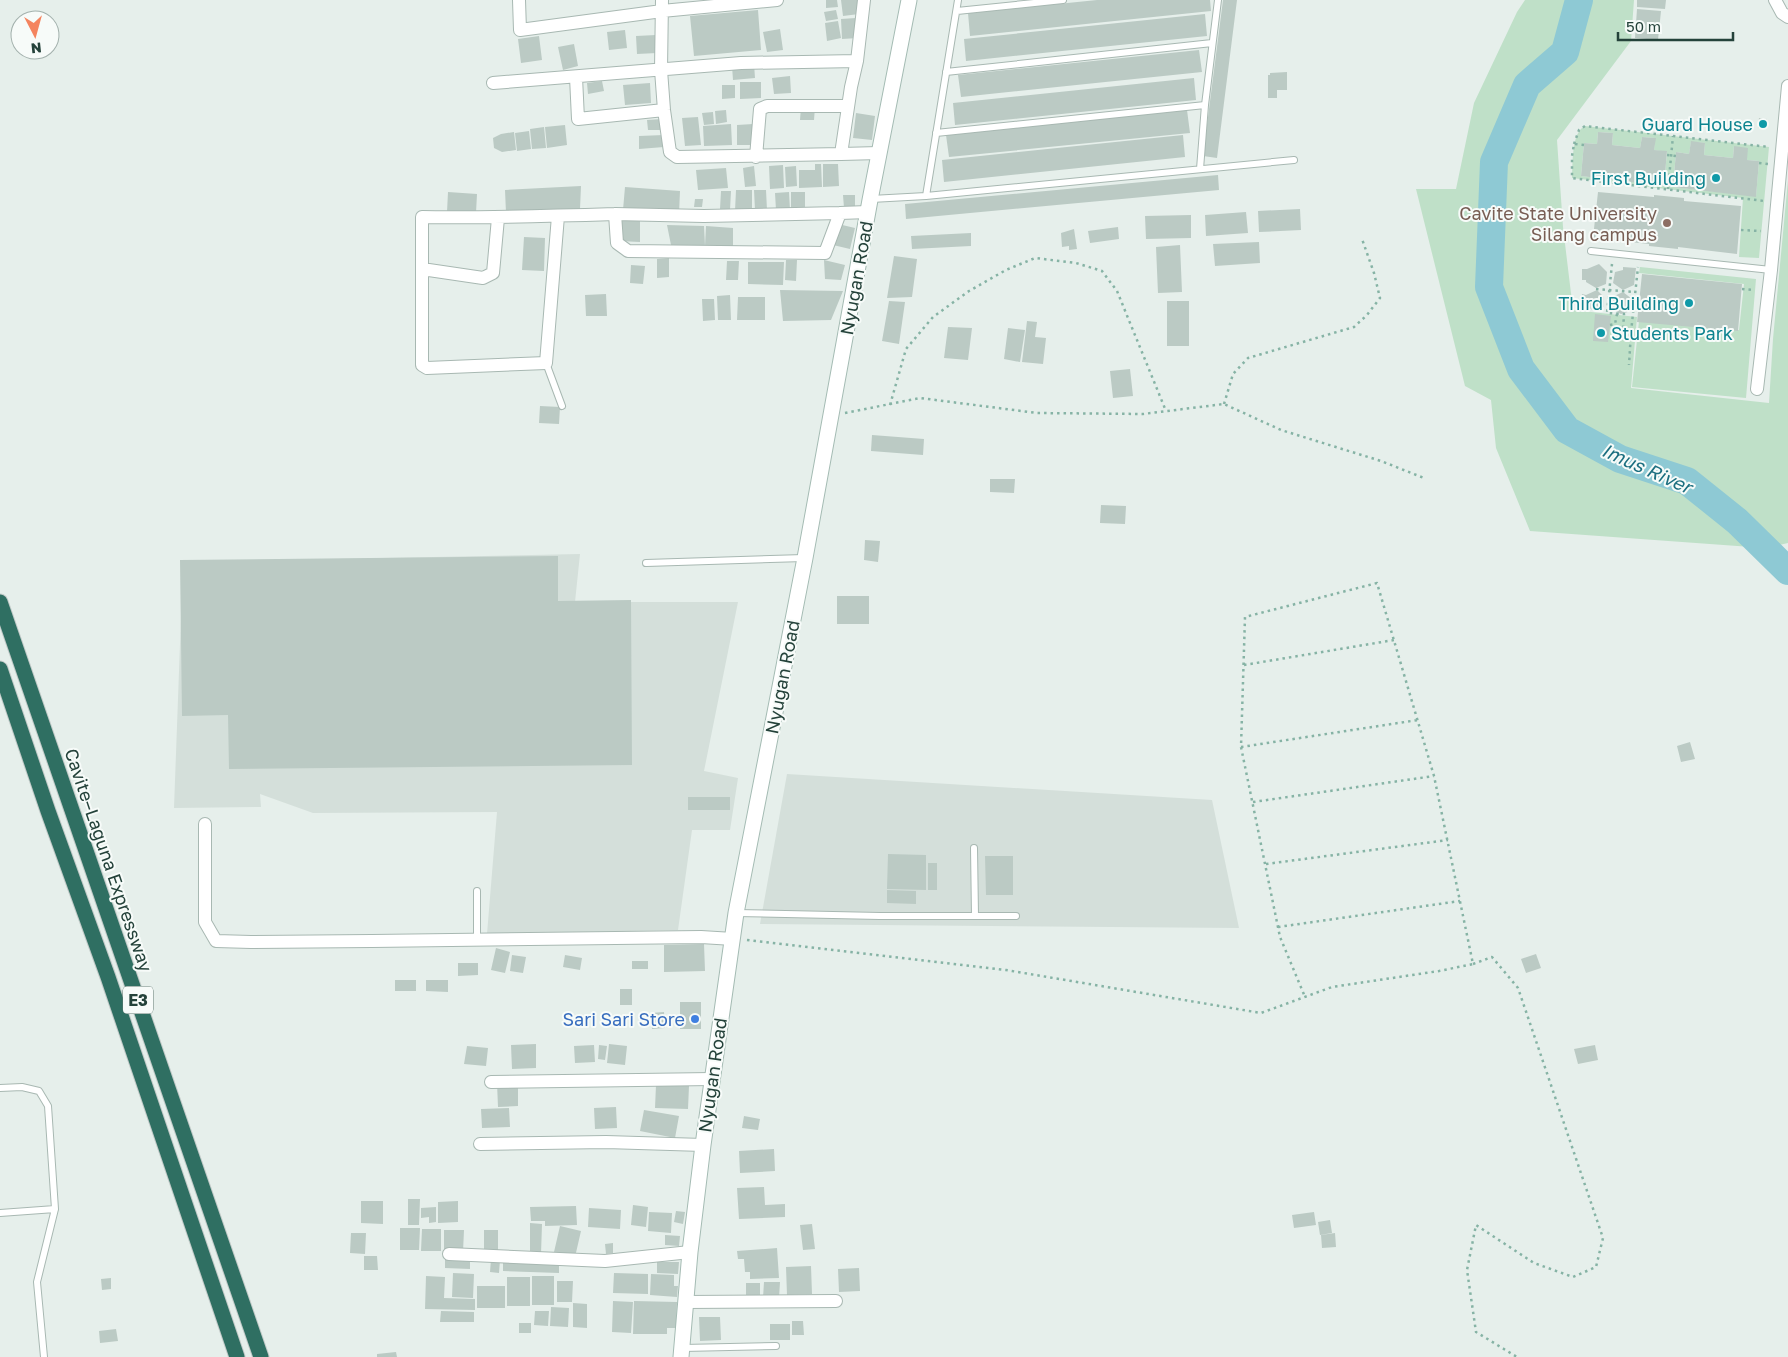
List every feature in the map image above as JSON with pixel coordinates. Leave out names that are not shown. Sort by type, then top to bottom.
[{"type":"highway","name":"Cavite–Laguna Expressway","points":[[0,602],[262,1357]]},
{"type":"highway","name":"E3","points":[[0,669],[237,1357]]},
{"type":"main road","name":"Nyugan Road","points":[[682,1352],[690,1252],[703,1145],[736,913],[806,558],[869,206],[909,0]]},
{"type":"street","points":[[519,0],[520,30],[662,5],[777,0]]},
{"type":"street","points":[[841,154],[848,106],[858,62],[864,0]]},
{"type":"street","points":[[1775,0],[1782,13],[1788,17]]},
{"type":"street","points":[[662,5],[661,70],[664,110],[670,152],[677,157],[756,157],[879,153]]},
{"type":"street","points":[[493,83],[741,63],[858,62]]},
{"type":"street","points":[[576,76],[578,118],[664,110]]},
{"type":"street","points":[[1757,389],[1771,270],[1788,86]]},
{"type":"street","points":[[756,157],[760,109],[767,106],[848,106]]},
{"type":"street","points":[[558,216],[546,363],[427,368],[422,365],[422,217],[498,218],[615,214],[704,216],[840,213],[869,206]]},
{"type":"street","points":[[615,214],[616,243],[628,251],[825,253],[840,213]]},
{"type":"street","points":[[422,269],[482,278],[493,273],[498,218]]},
{"type":"street","points":[[205,824],[205,922],[216,941],[692,937],[733,939]]},
{"type":"street","points":[[491,1082],[712,1079]]},
{"type":"street","points":[[480,1144],[606,1142],[703,1145]]},
{"type":"street","points":[[449,1254],[604,1261],[690,1252]]},
{"type":"street","points":[[686,1302],[836,1301]]},
{"type":"lane","points":[[926,196],[958,0]]},
{"type":"lane","points":[[957,11],[1063,0]]},
{"type":"lane","points":[[1200,169],[1205,105],[1218,0]]},
{"type":"lane","points":[[946,72],[1212,42]]},
{"type":"lane","points":[[936,133],[1205,105]]},
{"type":"lane","points":[[869,206],[926,196],[1294,160]]},
{"type":"lane","points":[[1591,251],[1771,270]]},
{"type":"lane","points":[[546,363],[562,406]]},
{"type":"lane","points":[[646,563],[806,558]]},
{"type":"lane","points":[[974,848],[975,916]]},
{"type":"lane","points":[[477,891],[477,939]]},
{"type":"lane","points":[[736,913],[1016,916]]},
{"type":"lane","points":[[0,1088],[22,1087],[39,1091],[48,1106],[55,1209],[37,1282],[44,1357]]},
{"type":"lane","points":[[0,1213],[55,1209]]},
{"type":"lane","points":[[682,1352],[776,1346]]},
{"type":"path","points":[[1764,201],[1572,178],[1572,156],[1579,130],[1585,126],[1769,147]]},
{"type":"path","points":[[1668,189],[1673,136]]},
{"type":"path","points":[[1574,144],[1584,145]]},
{"type":"path","points":[[1667,155],[1676,156]]},
{"type":"path","points":[[1759,163],[1768,164]]},
{"type":"path","points":[[1741,230],[1761,232]]},
{"type":"path","points":[[1224,404],[1233,374],[1248,358],[1354,326],[1367,315],[1380,298],[1374,273],[1362,239]]},
{"type":"path","points":[[890,405],[906,349],[933,317],[968,291],[1006,270],[1036,258],[1076,264],[1102,271],[1117,292],[1167,411]]},
{"type":"path","points":[[1612,264],[1607,313],[1624,314],[1622,331],[1631,332]]},
{"type":"path","points":[[1628,365],[1638,267]]},
{"type":"path","points":[[1637,278],[1641,279]]},
{"type":"path","points":[[1742,289],[1754,290],[1754,284]]},
{"type":"path","points":[[1596,289],[1635,292]]},
{"type":"path","points":[[1610,325],[1615,324],[1617,314]]},
{"type":"path","points":[[831,415],[920,398],[1037,413],[1143,414],[1224,404],[1281,430],[1381,461],[1424,478]]},
{"type":"path","points":[[1305,997],[1280,937],[1241,747],[1245,617],[1377,584],[1434,776],[1473,964]]},
{"type":"path","points":[[1244,665],[1394,640]]},
{"type":"path","points":[[1241,747],[1418,720]]},
{"type":"path","points":[[1252,802],[1434,776]]},
{"type":"path","points":[[1265,864],[1448,840]]},
{"type":"path","points":[[1278,928],[1460,901]]},
{"type":"path","points":[[733,939],[1006,970],[1261,1013],[1332,987],[1439,971],[1473,964],[1492,957],[1518,988],[1603,1238],[1596,1267],[1573,1277],[1534,1263],[1476,1225],[1467,1270],[1476,1332],[1517,1357]]},
{"type":"shaded area","points":[[580,554],[575,602],[738,602],[704,771],[738,778],[730,830],[692,830],[678,930],[487,934],[497,812],[313,813],[260,794],[261,807],[174,808],[183,562]]},
{"type":"shaded area","points":[[787,774],[1212,800],[1239,928],[760,924]]},
{"type":"green space","points":[[1525,0],[1634,0],[1631,41],[1557,140],[1563,227],[1573,310],[1637,317],[1631,388],[1769,403],[1788,180],[1788,543],[1765,548],[1530,531],[1496,448],[1491,400],[1465,386],[1416,189],[1456,189],[1474,103],[1517,12]]},
{"type":"green space","points":[[1585,126],[1769,147],[1759,258],[1739,257],[1743,198],[1572,178],[1575,142],[1580,129]],"holes":[[[1598,132],[1613,133],[1612,145],[1640,148],[1642,137],[1655,138],[1654,150],[1667,152],[1664,185],[1581,176],[1584,143],[1597,144]],[[1691,142],[1705,143],[1704,155],[1733,158],[1734,146],[1747,160],[1759,161],[1756,196],[1673,187],[1676,152],[1689,154]]]},
{"type":"green space","points":[[1640,267],[1756,279],[1746,398],[1632,387],[1639,321],[1739,330],[1744,284],[1639,273]]},
{"type":"building","points":[[826,0],[837,0],[838,7],[826,8]]},
{"type":"building","points":[[841,0],[858,0],[859,14],[843,16]]},
{"type":"building","points":[[1097,0],[1210,0],[1211,11],[970,36],[968,13]]},
{"type":"building","points":[[1223,0],[1237,0],[1217,158],[1203,156]]},
{"type":"building","points":[[1637,0],[1666,0],[1665,9],[1637,7]]},
{"type":"building","points":[[1637,9],[1661,11],[1658,40],[1635,38]]},
{"type":"building","points":[[758,10],[761,50],[694,56],[690,16]]},
{"type":"building","points":[[836,10],[838,19],[826,21],[824,12]]},
{"type":"building","points":[[1205,14],[1207,36],[966,61],[964,39]]},
{"type":"building","points":[[856,18],[858,38],[842,39],[841,19]]},
{"type":"building","points":[[838,21],[841,38],[827,41],[825,23]]},
{"type":"building","points":[[780,29],[783,50],[767,52],[763,32]]},
{"type":"building","points":[[625,30],[627,48],[609,50],[607,32]]},
{"type":"building","points":[[656,35],[657,53],[637,54],[636,36]]},
{"type":"building","points":[[539,36],[542,60],[521,63],[518,39]]},
{"type":"building","points":[[574,44],[578,66],[563,70],[558,47]]},
{"type":"building","points":[[1199,50],[1202,72],[961,97],[958,75]]},
{"type":"building","points":[[754,64],[755,78],[733,80],[732,66]]},
{"type":"building","points":[[1287,72],[1287,90],[1277,90],[1277,98],[1268,98],[1268,75],[1270,73]]},
{"type":"building","points":[[790,76],[791,93],[774,94],[772,78]]},
{"type":"building","points":[[1194,78],[1196,100],[955,125],[953,103]]},
{"type":"building","points":[[602,81],[604,91],[588,94],[587,83]]},
{"type":"building","points":[[740,82],[761,82],[761,98],[740,99]]},
{"type":"building","points":[[650,83],[651,103],[625,105],[623,85]]},
{"type":"building","points":[[722,85],[735,85],[735,98],[722,99]]},
{"type":"building","points":[[801,107],[815,107],[814,120],[800,120]]},
{"type":"building","points":[[726,110],[727,122],[716,124],[715,111]]},
{"type":"building","points":[[1187,110],[1190,133],[949,157],[946,135]]},
{"type":"building","points":[[713,112],[714,124],[704,125],[702,113]]},
{"type":"building","points":[[856,113],[875,116],[872,140],[853,138]]},
{"type":"building","points":[[698,117],[701,145],[685,146],[682,118]]},
{"type":"building","name":"Guard House","points":[[1759,118],[1767,119],[1766,129],[1758,128]]},
{"type":"building","points":[[662,119],[662,130],[648,130],[647,120]]},
{"type":"building","points":[[731,124],[732,145],[704,146],[703,126]]},
{"type":"building","points":[[753,124],[753,145],[737,145],[737,125]]},
{"type":"building","points":[[565,125],[567,145],[547,148],[545,127]]},
{"type":"building","points":[[544,127],[546,148],[532,149],[530,129]]},
{"type":"building","points":[[529,131],[531,149],[517,151],[515,133]]},
{"type":"building","points":[[514,132],[516,150],[502,152],[494,148],[493,138],[501,134]]},
{"type":"building","points":[[1598,132],[1613,133],[1612,145],[1640,148],[1642,137],[1656,138],[1654,150],[1667,151],[1664,186],[1581,176],[1584,143],[1597,144]]},
{"type":"building","points":[[664,135],[664,147],[639,149],[639,136]]},
{"type":"building","points":[[1183,135],[1185,157],[944,182],[942,160]]},
{"type":"building","name":"First Building","points":[[1691,141],[1705,143],[1704,155],[1733,158],[1734,146],[1748,148],[1747,160],[1759,161],[1756,197],[1673,187],[1676,152],[1689,154]]},
{"type":"building","points":[[815,164],[821,164],[822,187],[799,188],[799,170],[815,170]]},
{"type":"building","points":[[823,164],[838,164],[839,186],[823,187]]},
{"type":"building","points":[[783,165],[784,188],[770,189],[769,166]]},
{"type":"building","points":[[754,166],[756,186],[745,187],[743,168]]},
{"type":"building","points":[[796,166],[797,186],[786,187],[785,167]]},
{"type":"building","points":[[726,168],[728,188],[698,190],[696,170]]},
{"type":"building","points":[[1218,175],[1219,190],[906,219],[905,204]]},
{"type":"building","points":[[581,186],[580,209],[506,213],[505,190]]},
{"type":"building","points":[[625,187],[680,191],[679,214],[623,210]]},
{"type":"building","points":[[736,190],[752,190],[752,211],[735,211]]},
{"type":"building","points":[[754,190],[766,190],[767,210],[755,210]]},
{"type":"building","points":[[721,191],[731,191],[730,210],[720,209]]},
{"type":"building","points":[[448,192],[477,194],[476,213],[447,212]]},
{"type":"building","points":[[789,192],[790,210],[776,210],[775,193]]},
{"type":"building","points":[[791,192],[805,192],[805,209],[791,210]]},
{"type":"building","points":[[1598,192],[1654,197],[1654,195],[1684,198],[1684,201],[1741,206],[1737,254],[1678,247],[1678,249],[1649,246],[1649,244],[1593,238]]},
{"type":"building","points":[[843,195],[855,195],[855,208],[844,208]]},
{"type":"building","points":[[695,199],[703,199],[702,207],[694,207]]},
{"type":"building","points":[[1300,209],[1301,230],[1259,232],[1258,211]]},
{"type":"building","points":[[1246,212],[1248,233],[1206,236],[1205,215]]},
{"type":"building","points":[[1191,215],[1191,238],[1146,239],[1145,216]]},
{"type":"building","points":[[619,221],[640,221],[640,242],[619,241]]},
{"type":"building","points":[[838,224],[855,228],[850,249],[833,245]]},
{"type":"building","points":[[667,225],[704,226],[705,246],[671,245]]},
{"type":"building","points":[[706,226],[733,228],[733,247],[705,246]]},
{"type":"building","points":[[1118,227],[1119,239],[1090,243],[1088,231]]},
{"type":"building","points":[[1074,229],[1077,249],[1069,250],[1069,246],[1062,247],[1061,233]]},
{"type":"building","points":[[971,233],[971,246],[912,249],[911,236]]},
{"type":"building","points":[[524,237],[545,238],[544,271],[522,270]]},
{"type":"building","points":[[1259,242],[1260,263],[1215,266],[1213,244]]},
{"type":"building","points":[[1180,245],[1182,292],[1158,293],[1156,247]]},
{"type":"building","points":[[894,256],[917,259],[912,297],[887,298]]},
{"type":"building","points":[[669,258],[669,277],[657,278],[657,259]]},
{"type":"building","points":[[786,260],[797,260],[796,281],[785,280]]},
{"type":"building","points":[[824,260],[845,265],[841,280],[825,279]]},
{"type":"building","points":[[727,261],[739,261],[738,280],[726,280]]},
{"type":"building","points":[[748,262],[784,262],[783,285],[748,284]]},
{"type":"building","points":[[1599,264],[1607,272],[1606,284],[1596,288],[1586,282],[1586,280],[1582,280],[1582,269]]},
{"type":"building","points":[[631,265],[645,266],[643,284],[630,283]]},
{"type":"building","points":[[1623,267],[1636,268],[1634,285],[1623,290],[1613,283],[1615,272],[1623,270]]},
{"type":"building","name":"Third Building","points":[[1642,274],[1742,284],[1738,331],[1637,322]]},
{"type":"building","points":[[780,290],[843,291],[831,320],[783,321]]},
{"type":"building","points":[[1597,290],[1604,297],[1604,307],[1594,311],[1586,306],[1581,306],[1582,294],[1586,295]]},
{"type":"building","points":[[1623,292],[1632,299],[1631,311],[1621,314],[1611,309],[1612,297]]},
{"type":"building","points":[[606,294],[607,316],[586,316],[585,295]]},
{"type":"building","points":[[730,295],[731,320],[718,320],[717,296]]},
{"type":"building","points":[[738,297],[765,297],[765,320],[737,320]]},
{"type":"building","points":[[702,299],[714,299],[715,320],[703,321]]},
{"type":"building","points":[[889,301],[905,302],[899,344],[882,341]]},
{"type":"building","points":[[1167,301],[1189,301],[1189,346],[1167,346]]},
{"type":"building","name":"Students Park","points":[[1595,314],[1611,316],[1608,342],[1593,341]]},
{"type":"building","points":[[1027,321],[1037,322],[1035,337],[1046,338],[1043,364],[1022,362]]},
{"type":"building","points":[[948,327],[972,328],[968,360],[944,358]]},
{"type":"building","points":[[1008,328],[1025,330],[1020,362],[1004,359]]},
{"type":"building","points":[[1130,369],[1133,396],[1113,398],[1110,371]]},
{"type":"building","points":[[540,406],[560,407],[559,424],[539,423]]},
{"type":"building","points":[[872,435],[924,439],[923,455],[871,451]]},
{"type":"building","points":[[990,479],[1015,479],[1014,493],[990,492]]},
{"type":"building","points":[[1101,505],[1126,506],[1125,524],[1100,523]]},
{"type":"building","points":[[865,540],[880,541],[878,562],[864,560]]},
{"type":"building","points":[[558,556],[558,601],[631,600],[632,765],[229,769],[228,715],[182,716],[180,560]]},
{"type":"building","points":[[837,596],[869,596],[869,624],[837,624]]},
{"type":"building","points":[[1690,742],[1695,759],[1681,762],[1677,746]]},
{"type":"building","points":[[688,797],[730,797],[730,810],[688,810]]},
{"type":"building","points":[[888,854],[926,855],[926,890],[887,889]]},
{"type":"building","points":[[985,856],[1013,856],[1013,895],[986,895]]},
{"type":"building","points":[[928,863],[937,863],[937,890],[928,890]]},
{"type":"building","points":[[887,890],[916,891],[916,904],[887,903]]},
{"type":"building","points":[[704,944],[705,971],[664,972],[664,945]]},
{"type":"building","points":[[496,948],[510,952],[505,973],[491,970]]},
{"type":"building","points":[[1536,954],[1541,968],[1526,973],[1521,959]]},
{"type":"building","points":[[512,955],[526,957],[523,973],[510,971]]},
{"type":"building","points":[[565,955],[582,958],[580,970],[563,967]]},
{"type":"building","points":[[632,961],[648,961],[648,969],[632,969]]},
{"type":"building","points":[[458,963],[478,963],[478,975],[458,976]]},
{"type":"building","points":[[395,980],[416,980],[416,991],[395,991]]},
{"type":"building","points":[[426,980],[448,980],[448,992],[426,991]]},
{"type":"building","points":[[620,989],[632,989],[632,1005],[620,1005]]},
{"type":"building","points":[[680,1002],[701,1002],[701,1029],[680,1029]]},
{"type":"building","points":[[664,1012],[665,1028],[652,1029],[651,1013]]},
{"type":"building","points":[[536,1044],[536,1068],[512,1069],[511,1045]]},
{"type":"building","points":[[609,1044],[627,1046],[625,1065],[607,1063]]},
{"type":"building","points":[[594,1045],[595,1062],[575,1063],[574,1046]]},
{"type":"building","points":[[599,1045],[607,1046],[605,1060],[598,1059]]},
{"type":"building","points":[[1595,1045],[1598,1060],[1578,1064],[1574,1049]]},
{"type":"building","points":[[467,1046],[488,1048],[486,1066],[464,1064]]},
{"type":"building","points":[[497,1083],[518,1083],[518,1106],[498,1107]]},
{"type":"building","points":[[656,1085],[689,1086],[688,1109],[655,1108]]},
{"type":"building","points":[[616,1107],[617,1128],[595,1129],[594,1108]]},
{"type":"building","points":[[509,1108],[510,1127],[482,1128],[481,1109]]},
{"type":"building","points":[[644,1110],[679,1116],[675,1138],[640,1131]]},
{"type":"building","points":[[744,1116],[760,1119],[758,1130],[742,1128]]},
{"type":"building","points":[[774,1149],[775,1171],[740,1173],[739,1151]]},
{"type":"building","points":[[764,1187],[765,1205],[785,1204],[785,1217],[739,1219],[737,1188]]},
{"type":"building","points":[[408,1199],[420,1199],[419,1225],[408,1225]]},
{"type":"building","points":[[361,1201],[383,1201],[383,1224],[361,1223]]},
{"type":"building","points":[[458,1201],[458,1222],[438,1223],[438,1202]]},
{"type":"building","points":[[633,1205],[648,1207],[646,1227],[631,1225]]},
{"type":"building","points":[[576,1206],[577,1225],[545,1226],[545,1221],[531,1221],[530,1207]]},
{"type":"building","points":[[436,1207],[436,1222],[429,1223],[429,1217],[421,1218],[421,1208]]},
{"type":"building","points":[[589,1208],[621,1210],[620,1229],[588,1227]]},
{"type":"building","points":[[676,1211],[685,1212],[683,1224],[674,1222]]},
{"type":"building","points":[[649,1212],[672,1213],[671,1233],[648,1231]]},
{"type":"building","points":[[1314,1212],[1316,1225],[1294,1228],[1292,1215]]},
{"type":"building","points":[[1330,1220],[1332,1233],[1320,1235],[1318,1222]]},
{"type":"building","points":[[530,1223],[542,1224],[541,1254],[530,1254]]},
{"type":"building","points":[[812,1224],[815,1249],[803,1250],[800,1225]]},
{"type":"building","points":[[560,1226],[581,1231],[575,1257],[554,1252]]},
{"type":"building","points":[[400,1228],[420,1228],[419,1250],[400,1250]]},
{"type":"building","points":[[422,1229],[441,1229],[441,1251],[421,1251]]},
{"type":"building","points":[[444,1230],[464,1230],[463,1252],[444,1252]]},
{"type":"building","points":[[484,1230],[498,1230],[498,1253],[484,1253]]},
{"type":"building","points":[[351,1233],[366,1233],[365,1254],[350,1253]]},
{"type":"building","points":[[1335,1233],[1336,1247],[1322,1248],[1321,1235]]},
{"type":"building","points":[[665,1235],[680,1236],[679,1246],[665,1245]]},
{"type":"building","points":[[613,1243],[613,1253],[606,1254],[605,1244]]},
{"type":"building","points":[[777,1248],[779,1278],[750,1279],[750,1272],[745,1272],[744,1259],[738,1259],[737,1251]]},
{"type":"building","points":[[364,1256],[377,1256],[378,1270],[364,1270]]},
{"type":"building","points":[[445,1257],[470,1258],[470,1269],[445,1268]]},
{"type":"building","points":[[491,1259],[500,1260],[499,1273],[490,1272]]},
{"type":"building","points":[[503,1259],[559,1261],[559,1273],[503,1271]]},
{"type":"building","points":[[657,1262],[679,1262],[678,1274],[657,1273]]},
{"type":"building","points":[[811,1266],[812,1294],[787,1295],[786,1267]]},
{"type":"building","points":[[859,1268],[860,1291],[839,1292],[838,1269]]},
{"type":"building","points":[[453,1273],[474,1274],[473,1298],[452,1297]]},
{"type":"building","points":[[614,1273],[648,1274],[648,1294],[613,1293]]},
{"type":"building","points":[[651,1274],[674,1275],[674,1286],[678,1286],[677,1297],[650,1295]]},
{"type":"building","points":[[426,1276],[445,1277],[444,1298],[475,1299],[475,1310],[425,1309]]},
{"type":"building","points":[[532,1276],[554,1276],[554,1305],[532,1305]]},
{"type":"building","points":[[507,1277],[530,1277],[530,1306],[507,1306]]},
{"type":"building","points":[[111,1278],[111,1289],[102,1290],[101,1279]]},
{"type":"building","points":[[557,1281],[573,1281],[572,1302],[557,1302]]},
{"type":"building","points":[[764,1282],[780,1282],[779,1298],[763,1298]]},
{"type":"building","points":[[746,1283],[760,1283],[760,1299],[746,1299]]},
{"type":"building","points":[[477,1286],[505,1286],[505,1308],[477,1308]]},
{"type":"building","points":[[613,1301],[633,1302],[631,1333],[612,1332]]},
{"type":"building","points":[[634,1301],[677,1302],[676,1328],[667,1328],[667,1334],[633,1334]]},
{"type":"building","points":[[573,1303],[587,1304],[587,1328],[573,1327]]},
{"type":"building","points":[[551,1307],[569,1308],[568,1327],[550,1326]]},
{"type":"building","points":[[441,1311],[474,1312],[474,1322],[440,1322]]},
{"type":"building","points":[[535,1311],[549,1311],[548,1326],[534,1325]]},
{"type":"building","points":[[699,1317],[720,1317],[721,1340],[700,1341]]},
{"type":"building","points":[[792,1321],[803,1321],[804,1335],[792,1335]]},
{"type":"building","points":[[519,1323],[531,1323],[531,1333],[519,1333]]},
{"type":"building","points":[[770,1324],[790,1324],[790,1340],[770,1340]]},
{"type":"building","points":[[116,1329],[118,1341],[100,1343],[99,1331]]},
{"type":"building","points":[[396,1352],[397,1357],[377,1357],[377,1354]]},
{"type":"waterway","name":"Imus River","points":[[1579,0],[1565,52],[1527,85],[1494,162],[1489,287],[1521,369],[1567,430],[1620,459],[1687,481],[1737,521],[1788,571]]},
{"type":"place","name":"Guard House","points":[[1763,124]]},
{"type":"place","name":"First Building","points":[[1716,178]]},
{"type":"place","name":"Cavite State University Silang campus","points":[[1667,223]]},
{"type":"place","name":"Third Building","points":[[1689,303]]},
{"type":"place","name":"Students Park","points":[[1601,333]]},
{"type":"place","name":"Sari Sari Store","points":[[695,1019]]}]
